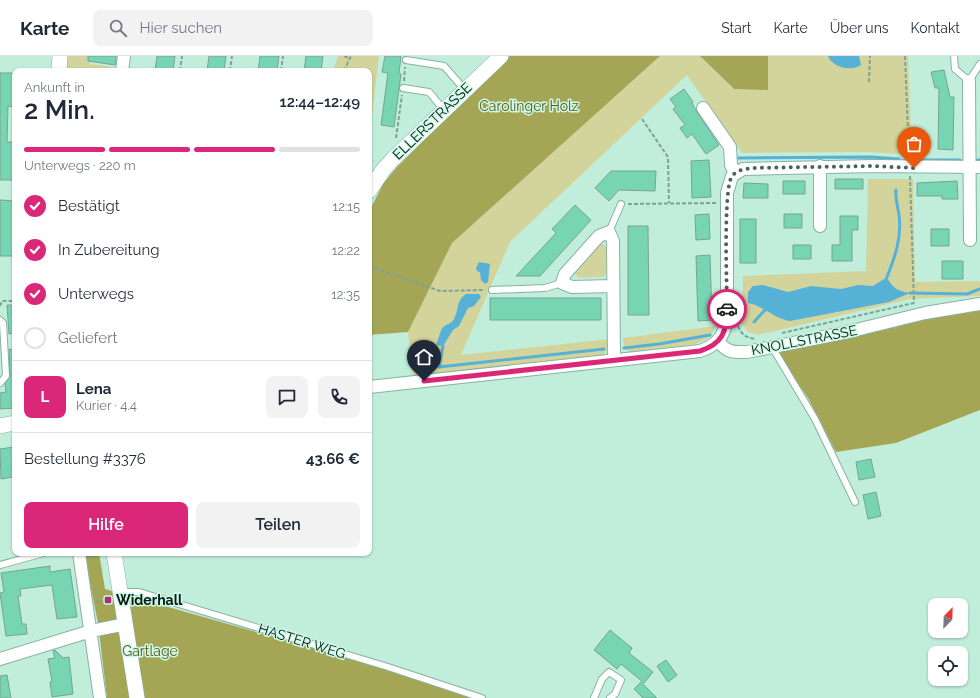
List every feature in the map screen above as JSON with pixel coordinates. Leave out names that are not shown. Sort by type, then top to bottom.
[{"type":"street","points":[[59,68],[60,56]]},
{"type":"street","points":[[122,68],[124,56]]},
{"type":"street","name":"ELLERSTRASSE","points":[[372,186],[383,170],[393,159],[501,56]]},
{"type":"street","points":[[968,81],[974,167],[970,240]]},
{"type":"street","points":[[703,108],[730,147],[731,165],[735,173]]},
{"type":"street","points":[[372,388],[614,359],[700,351],[710,348],[719,342],[725,330],[727,319],[727,203],[729,183],[735,173],[743,169],[820,166],[974,167]]},
{"type":"street","points":[[820,166],[820,226]]},
{"type":"street","points":[[613,286],[572,287],[562,283],[565,274],[599,236],[609,232],[613,241],[614,359]]},
{"type":"street","name":"KNOLLSTRASSE","points":[[719,342],[725,350],[747,352],[848,332],[925,313],[980,304]]},
{"type":"street","points":[[0,426],[12,424]]},
{"type":"street","points":[[79,556],[100,698]]},
{"type":"street","points":[[115,556],[137,698]]},
{"type":"street","points":[[0,659],[91,631],[126,624]]},
{"type":"lane","points":[[954,56],[955,69],[968,81],[980,64]]},
{"type":"lane","points":[[406,60],[444,66],[465,90]]},
{"type":"lane","points":[[403,88],[429,92],[444,110]]},
{"type":"lane","points":[[609,232],[621,204]]},
{"type":"lane","points":[[492,290],[545,288],[562,283]]},
{"type":"lane","points":[[0,320],[3,323],[6,376],[0,383]]},
{"type":"lane","points":[[772,347],[815,419],[855,502]]},
{"type":"lane","points":[[0,565],[33,556]]},
{"type":"lane","name":"HASTER WEG","points":[[121,592],[139,592],[170,601],[388,667],[482,698]]},
{"type":"lane","points":[[594,698],[602,679],[609,672],[621,680],[615,694],[610,698]]},
{"type":"path","points":[[180,68],[182,56]]},
{"type":"path","points":[[230,68],[232,56]]},
{"type":"path","points":[[281,68],[283,56]]},
{"type":"path","points":[[344,56],[350,57],[345,68]]},
{"type":"path","points":[[869,82],[870,56]]},
{"type":"path","points":[[393,159],[406,60]]},
{"type":"path","points":[[642,119],[668,158],[668,204]]},
{"type":"path","points":[[621,204],[727,203]]},
{"type":"path","points":[[372,267],[440,291],[492,290]]},
{"type":"path","points":[[914,290],[914,303]]},
{"type":"path","points":[[0,306],[2,301],[12,301]]},
{"type":"path","points":[[782,333],[914,303],[922,306],[925,313]]},
{"type":"path","points":[[738,326],[741,333],[745,337],[755,339],[761,338]]},
{"type":"green space","points":[[66,56],[91,56],[90,64],[119,68],[66,68]]},
{"type":"green space","points":[[338,56],[379,56],[372,117],[372,68],[334,68]]},
{"type":"green space","name":"Carolinger Holz","points":[[508,56],[660,56],[452,243],[408,332],[372,335],[372,206],[383,184],[397,167]]},
{"type":"green space","points":[[660,56],[700,56],[733,89],[768,90],[768,56],[908,56],[912,155],[868,152],[742,153],[687,75],[510,242],[461,355],[610,339],[609,347],[603,355],[413,377],[408,332],[452,243]]},
{"type":"green space","points":[[700,56],[768,56],[768,90],[734,89]]},
{"type":"green space","points":[[868,179],[913,179],[915,282],[980,281],[980,296],[910,299],[758,335],[748,332],[742,324],[743,276],[866,271]]},
{"type":"green space","points":[[603,244],[608,249],[607,272],[603,277],[579,278],[575,274],[575,269],[597,246]]},
{"type":"green space","points":[[959,309],[980,309],[980,410],[896,443],[836,452],[808,398],[776,351]]},
{"type":"green space","points":[[716,326],[710,337],[696,344],[629,352],[624,346],[623,338]]},
{"type":"green space","name":"Gartlage","points":[[85,556],[100,556],[105,589],[344,657],[478,698],[107,698],[98,623]]},
{"type":"water","points":[[828,56],[859,56],[861,65],[852,68],[838,66],[830,60]]},
{"type":"water","points":[[479,262],[490,264],[488,282],[485,284],[481,280],[480,272],[477,271],[476,268]]},
{"type":"water","points":[[887,277],[891,284],[896,288],[910,293],[889,302],[790,321],[779,318],[748,303],[748,292],[753,286],[763,285],[788,292],[811,286],[841,289],[858,285],[873,286]]},
{"type":"water","points":[[466,294],[479,294],[481,297],[474,306],[468,308],[459,326],[453,330],[443,346],[436,345],[443,327],[452,322],[456,316],[459,302]]},
{"type":"building","points":[[88,56],[116,56],[115,65],[88,61]]},
{"type":"building","points":[[157,56],[175,56],[173,68],[155,68]]},
{"type":"building","points":[[209,56],[226,56],[224,68],[207,68]]},
{"type":"building","points":[[260,56],[279,56],[277,68],[258,68]]},
{"type":"building","points":[[306,56],[323,56],[321,68],[304,68]]},
{"type":"building","points":[[385,56],[401,56],[399,73],[401,74],[394,127],[381,125],[388,73],[382,72]]},
{"type":"building","points":[[944,70],[950,97],[954,97],[953,150],[938,149],[939,88],[935,88],[931,72]]},
{"type":"building","points":[[0,73],[12,73],[12,107],[8,106],[7,142],[12,142],[12,180],[0,180]]},
{"type":"building","points":[[684,89],[719,145],[706,154],[692,134],[687,138],[680,128],[685,125],[673,109],[676,107],[670,99]]},
{"type":"building","points":[[709,160],[711,197],[692,198],[691,161]]},
{"type":"building","points":[[611,171],[656,171],[655,191],[619,190],[609,201],[595,188]]},
{"type":"building","points":[[835,179],[863,179],[863,189],[835,189]]},
{"type":"building","points":[[783,181],[805,181],[805,194],[783,194]]},
{"type":"building","points":[[957,181],[958,199],[942,199],[942,196],[917,196],[917,183]]},
{"type":"building","points":[[744,183],[768,184],[768,198],[743,198]]},
{"type":"building","points":[[0,200],[12,201],[12,256],[0,256]]},
{"type":"building","points":[[575,205],[591,220],[540,276],[516,276],[556,233],[552,229]]},
{"type":"building","points":[[709,214],[710,239],[696,240],[695,215]]},
{"type":"building","points":[[784,214],[802,214],[802,228],[784,228]]},
{"type":"building","points":[[840,216],[858,216],[858,230],[852,230],[852,261],[832,261],[832,245],[840,245]]},
{"type":"building","points":[[740,219],[756,219],[756,263],[740,263]]},
{"type":"building","points":[[628,226],[648,226],[649,315],[628,315]]},
{"type":"building","points":[[931,229],[949,229],[949,246],[931,246]]},
{"type":"building","points":[[793,245],[811,245],[811,259],[793,259]]},
{"type":"building","points":[[710,255],[712,320],[698,321],[696,256]]},
{"type":"building","points":[[942,261],[963,261],[963,279],[942,279]]},
{"type":"building","points":[[490,298],[601,298],[601,320],[490,320]]},
{"type":"building","points":[[7,305],[12,305],[12,334],[9,334]]},
{"type":"building","points":[[9,349],[12,350],[12,408],[0,409],[0,393],[6,392],[5,384],[10,376]]},
{"type":"building","points":[[12,447],[12,477],[1,479],[0,449]]},
{"type":"building","points":[[871,459],[875,477],[859,480],[856,462]]},
{"type":"building","points":[[876,492],[881,516],[868,519],[863,495]]},
{"type":"building","points":[[50,566],[50,572],[70,569],[77,617],[57,619],[52,585],[20,589],[21,596],[18,596],[22,624],[26,624],[27,634],[6,636],[0,593],[4,592],[1,573]]},
{"type":"building","points":[[610,630],[632,648],[629,653],[653,672],[644,683],[621,664],[617,669],[594,650]]},
{"type":"building","points":[[55,650],[63,658],[69,657],[73,694],[52,697],[50,682],[52,681],[48,659],[55,658],[53,651]]},
{"type":"building","points":[[666,660],[677,675],[668,682],[657,666]]},
{"type":"building","points":[[7,675],[11,698],[0,698],[0,676]]},
{"type":"building","points":[[641,682],[657,698],[643,698],[634,689]]},
{"type":"waterway","points":[[736,158],[871,157],[899,159]]},
{"type":"waterway","points":[[914,160],[960,160]]},
{"type":"waterway","points":[[887,277],[895,254],[900,231],[896,190]]},
{"type":"waterway","points":[[910,293],[967,294],[980,289]]},
{"type":"waterway","points":[[754,322],[765,310]]},
{"type":"waterway","points":[[733,315],[733,326]]},
{"type":"waterway","points":[[624,348],[659,344],[710,335]]},
{"type":"waterway","points":[[443,346],[439,367],[604,349]]},
{"type":"way so far","points":[[727,309],[727,193],[729,183],[735,173],[743,169],[752,168],[873,166],[914,168]]},
{"type":"place","name":"Widerhall","points":[[108,600]]},
{"type":"route","points":[[424,381],[700,351],[710,348],[719,342],[725,330],[727,309]]}]
